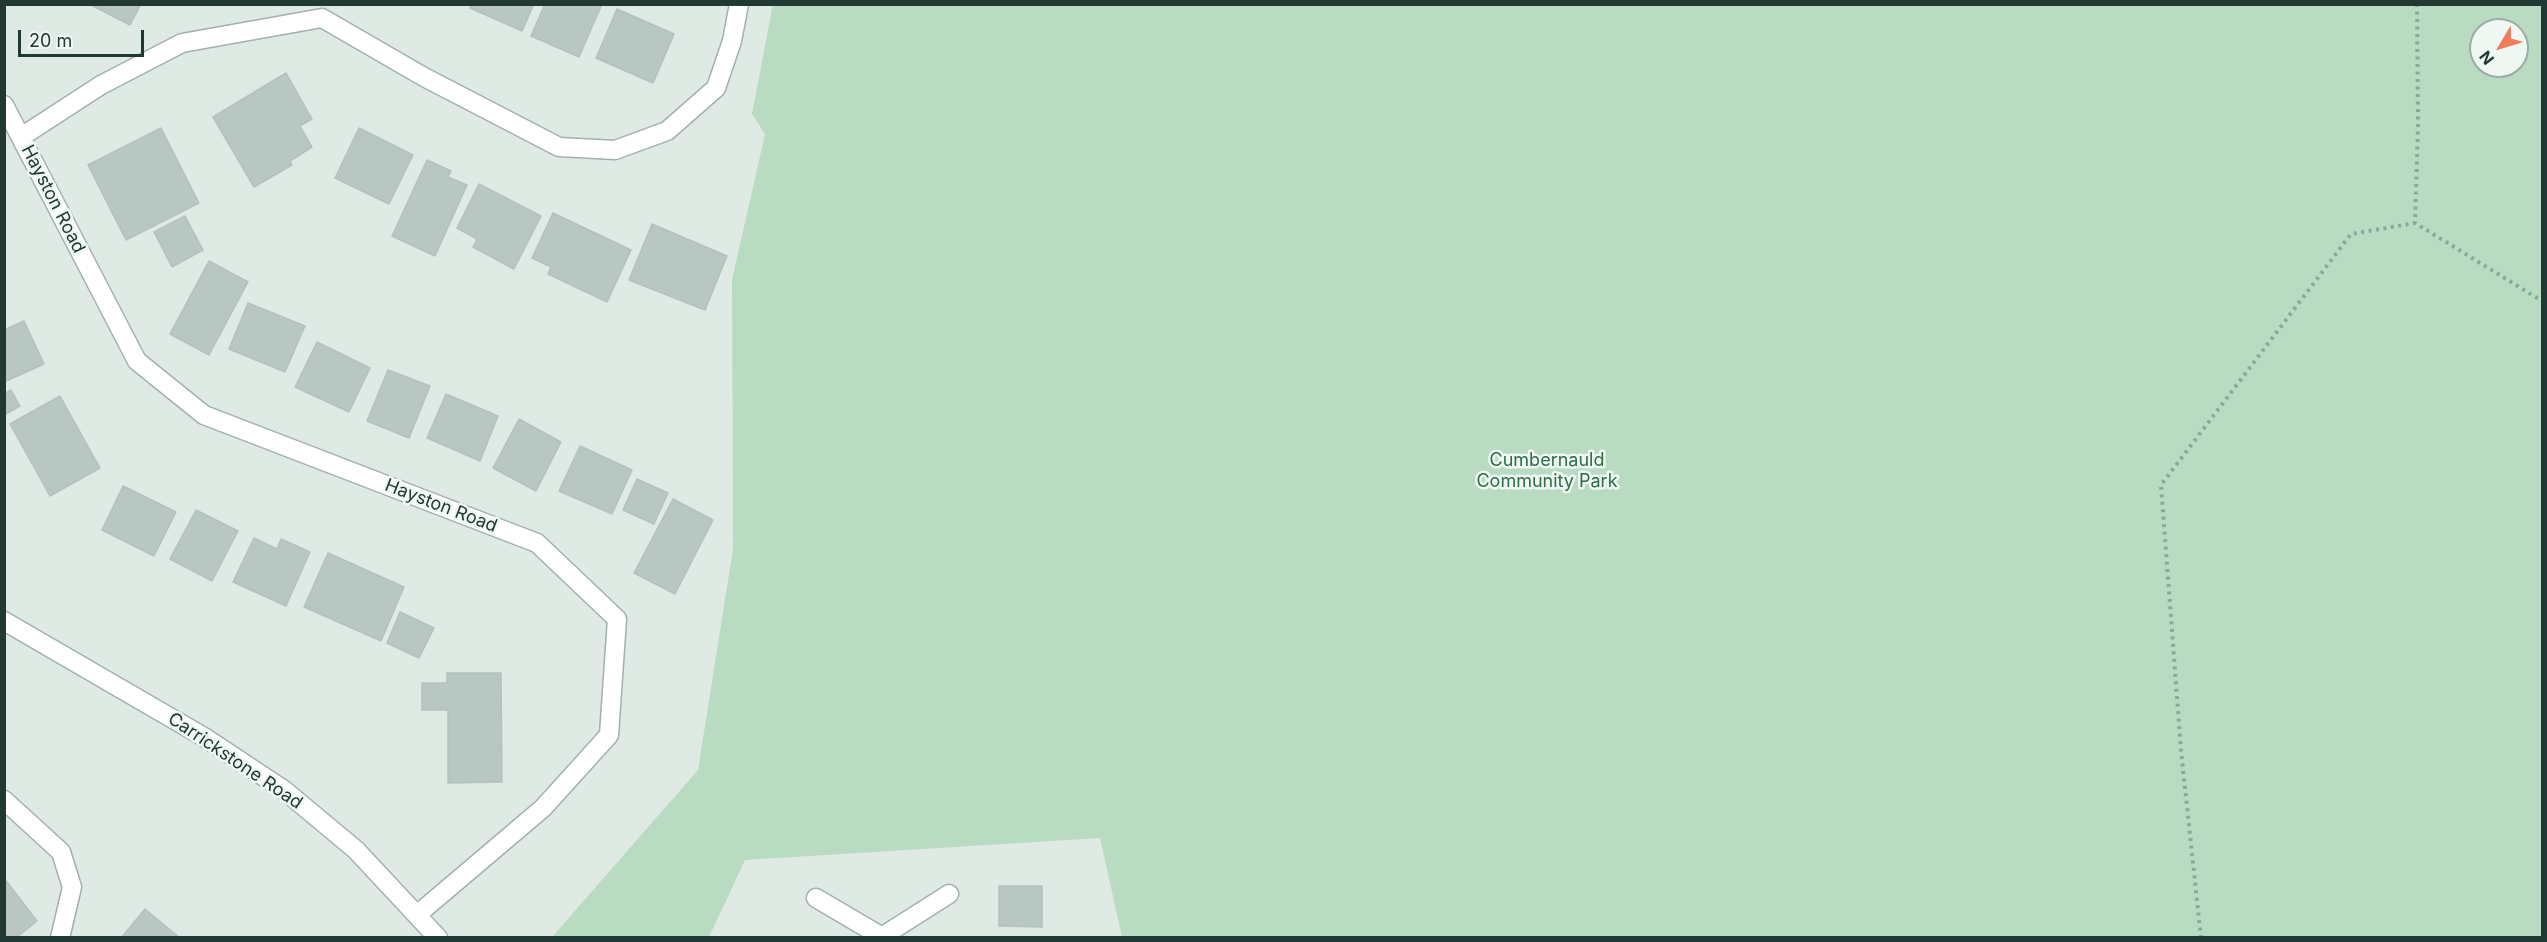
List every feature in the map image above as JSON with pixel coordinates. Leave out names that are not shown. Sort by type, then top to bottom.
[{"type":"street","name":"Hayston Road","points":[[21,137],[101,85],[182,43],[322,18],[423,77],[559,147],[615,150],[667,131],[716,88],[732,40],[739,4]]},
{"type":"street","name":"Hayston Road","points":[[4,105],[137,361],[204,415],[537,543],[617,619],[609,735],[543,808],[418,914]]},
{"type":"street","name":"Carrickstone Road","points":[[4,621],[204,737],[284,790],[356,850],[438,938]]},
{"type":"street","points":[[4,800],[61,852],[72,887],[60,938]]},
{"type":"street","points":[[816,898],[884,937],[949,894]]},
{"type":"path","points":[[2415,223],[2418,126],[2416,4]]},
{"type":"path","points":[[2201,938],[2181,750],[2161,485],[2351,234],[2415,223],[2542,301]]},
{"type":"green space","name":"Cumbernauld Community Park","points":[[773,4],[2542,5],[2542,937],[1122,937],[1100,838],[745,860],[709,937],[552,937],[698,770],[733,549],[732,280],[765,134],[752,114]]},
{"type":"building","points":[[89,4],[141,4],[130,25]]},
{"type":"building","points":[[472,4],[534,4],[522,31],[470,8]]},
{"type":"building","points":[[545,4],[602,4],[579,57],[531,36]]},
{"type":"building","points":[[617,9],[674,34],[653,83],[596,58]]},
{"type":"building","points":[[286,73],[312,119],[300,126],[312,147],[290,161],[292,165],[254,187],[213,117]]},
{"type":"building","points":[[161,128],[199,203],[126,240],[88,165]]},
{"type":"building","points":[[359,128],[413,155],[389,204],[335,178]]},
{"type":"building","points":[[427,160],[451,171],[448,177],[467,185],[435,256],[392,236]]},
{"type":"building","points":[[479,184],[541,216],[514,269],[473,247],[477,239],[457,228]]},
{"type":"building","points":[[553,213],[631,250],[607,302],[548,274],[551,267],[532,258]]},
{"type":"building","points":[[185,216],[203,250],[172,267],[154,232]]},
{"type":"building","points":[[652,224],[727,256],[705,310],[629,280]]},
{"type":"building","points":[[209,261],[248,282],[209,355],[170,334]]},
{"type":"building","points":[[248,303],[305,326],[285,372],[229,349]]},
{"type":"building","points":[[24,321],[44,364],[4,382],[4,330]]},
{"type":"building","points":[[317,342],[370,368],[349,412],[295,387]]},
{"type":"building","points":[[388,370],[430,386],[409,438],[367,421]]},
{"type":"building","points":[[11,390],[20,406],[4,415],[4,394]]},
{"type":"building","points":[[446,394],[498,416],[480,461],[427,438]]},
{"type":"building","points":[[60,396],[100,468],[50,496],[10,424]]},
{"type":"building","points":[[519,419],[561,442],[536,491],[493,468]]},
{"type":"building","points":[[580,446],[632,470],[612,514],[559,491]]},
{"type":"building","points":[[637,479],[668,493],[654,524],[623,510]]},
{"type":"building","points":[[123,486],[176,512],[154,556],[102,530]]},
{"type":"building","points":[[673,499],[713,520],[675,594],[634,573]]},
{"type":"building","points":[[196,510],[238,531],[212,581],[170,559]]},
{"type":"building","points":[[254,538],[277,549],[281,539],[310,552],[286,606],[233,582]]},
{"type":"building","points":[[328,553],[404,587],[381,641],[304,607]]},
{"type":"building","points":[[400,612],[434,628],[419,658],[387,643]]},
{"type":"building","points":[[447,673],[501,673],[502,782],[448,783],[448,710],[422,710],[422,683],[447,683]]},
{"type":"building","points":[[4,878],[37,921],[16,938],[4,938]]},
{"type":"building","points":[[999,886],[1042,886],[1042,927],[999,926]]},
{"type":"building","points":[[145,909],[180,938],[121,938]]}]
